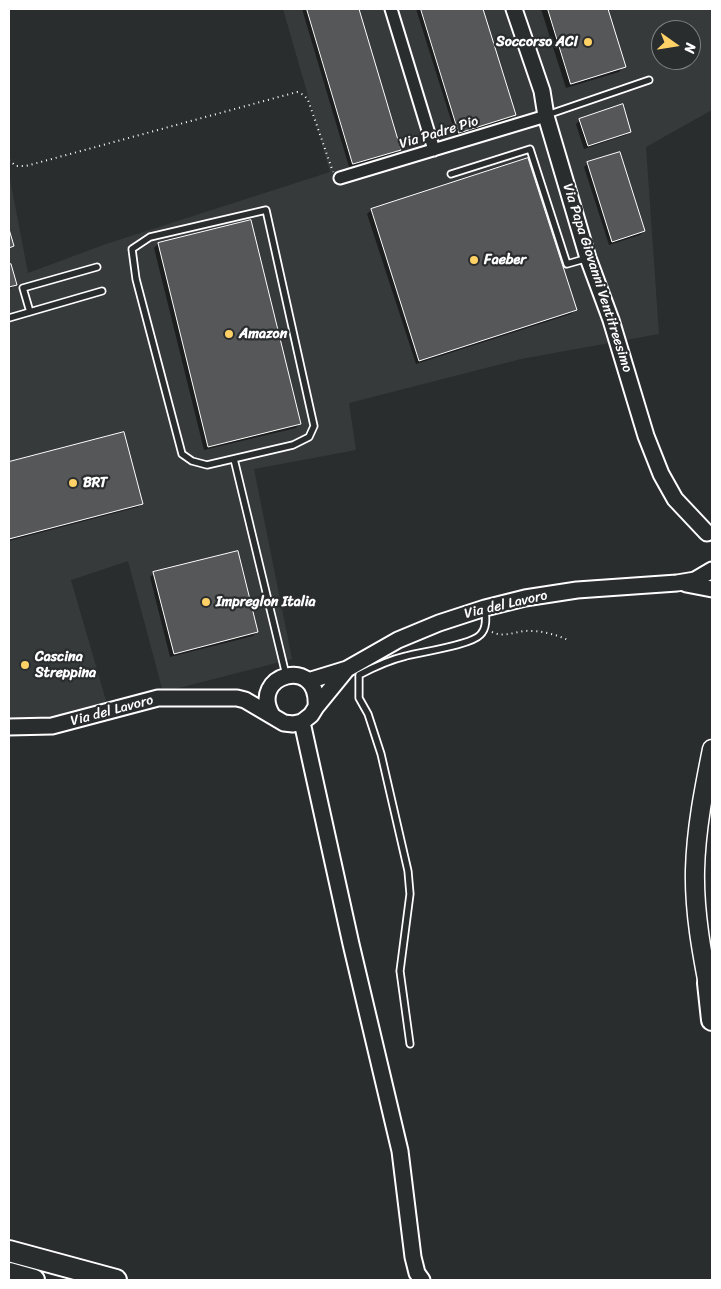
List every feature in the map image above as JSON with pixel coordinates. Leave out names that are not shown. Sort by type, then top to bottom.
[{"type":"highway","points":[[710,991],[712,1020]]},
{"type":"highway","points":[[9,1251],[116,1280]]},
{"type":"highway","points":[[9,1274],[34,1280]]},
{"type":"main road","points":[[712,748],[700,822],[695,871],[700,937],[712,1005]]},
{"type":"street","points":[[391,9],[434,150]]},
{"type":"street","name":"Via Papa Giovanni Ventitreesimo","points":[[514,9],[542,91],[546,116],[588,258],[611,320],[646,436],[661,474],[676,499],[710,536]]},
{"type":"street","name":"Via Padre Pio","points":[[340,178],[546,116]]},
{"type":"street","name":"Via del Lavoro","points":[[9,727],[52,726],[158,698],[237,698],[245,700],[284,723],[302,722],[311,715],[316,706],[352,670],[406,636],[439,622],[525,598],[577,590],[677,583],[695,580],[712,570]]},
{"type":"street","name":"Via del Lavoro","points":[[677,583],[712,589]]},
{"type":"street","name":"Via del Lavoro","points":[[308,681],[352,670]]},
{"type":"street","points":[[286,675],[295,675],[308,681],[314,688],[317,697],[316,706]]},
{"type":"street","name":"Via del Lavoro","points":[[245,700],[268,692],[278,679],[286,675]]},
{"type":"street","points":[[268,692],[267,701],[272,715]]},
{"type":"street","points":[[302,722],[400,1151],[413,1257],[417,1273],[422,1280]]},
{"type":"lane","points":[[546,116],[649,80]]},
{"type":"lane","points":[[451,174],[530,149],[568,264],[588,258]]},
{"type":"lane","points":[[266,210],[314,426],[309,437],[293,444],[234,459],[207,465],[192,461],[182,454],[136,279],[132,249],[150,237],[266,210]]},
{"type":"lane","points":[[30,312],[23,288],[97,267]]},
{"type":"lane","points":[[9,318],[102,291]]},
{"type":"lane","points":[[234,459],[286,675]]},
{"type":"lane","points":[[410,1044],[400,971],[410,894],[408,871],[381,754],[368,714],[359,698],[352,670],[474,640],[484,631],[485,608]]},
{"type":"path","points":[[9,160],[16,166],[26,166],[297,92],[304,95],[308,100],[332,171],[335,176],[340,178]]},
{"type":"path","points":[[485,625],[490,631],[498,634],[536,632],[553,634],[568,640]]},
{"type":"shaded area","points":[[283,9],[712,9],[712,110],[646,147],[659,334],[521,359],[349,403],[356,450],[254,469],[292,659],[163,692],[128,561],[71,580],[107,704],[52,723],[9,722],[9,174],[28,273],[106,244],[330,172]]},
{"type":"building","points":[[307,9],[359,9],[401,150],[353,164]]},
{"type":"building","points":[[421,9],[483,9],[516,115],[459,133]]},
{"type":"building","name":"Soccorso ACI","points":[[548,9],[608,9],[626,67],[571,84]]},
{"type":"building","points":[[623,104],[631,132],[588,146],[579,119]]},
{"type":"building","points":[[620,152],[645,231],[612,242],[587,162]]},
{"type":"building","name":"Faeber","points":[[528,158],[577,310],[419,361],[371,209]]},
{"type":"building","name":"Amazon","points":[[251,220],[301,424],[208,447],[158,243]]},
{"type":"building","points":[[9,229],[14,246],[9,248]]},
{"type":"building","points":[[11,264],[17,285],[9,287],[9,265]]},
{"type":"building","name":"BRT","points":[[124,432],[143,504],[9,539],[9,462]]},
{"type":"building","name":"Impreglon Italia","points":[[238,551],[258,632],[174,654],[153,572]]},
{"type":"place","name":"Soccorso ACI","points":[[588,42]]},
{"type":"place","name":"Faeber","points":[[474,260]]},
{"type":"place","name":"Amazon","points":[[229,334]]},
{"type":"place","name":"BRT","points":[[73,483]]},
{"type":"place","name":"Impreglon Italia","points":[[206,602]]},
{"type":"place","name":"Cascina Streppina","points":[[25,665]]}]
